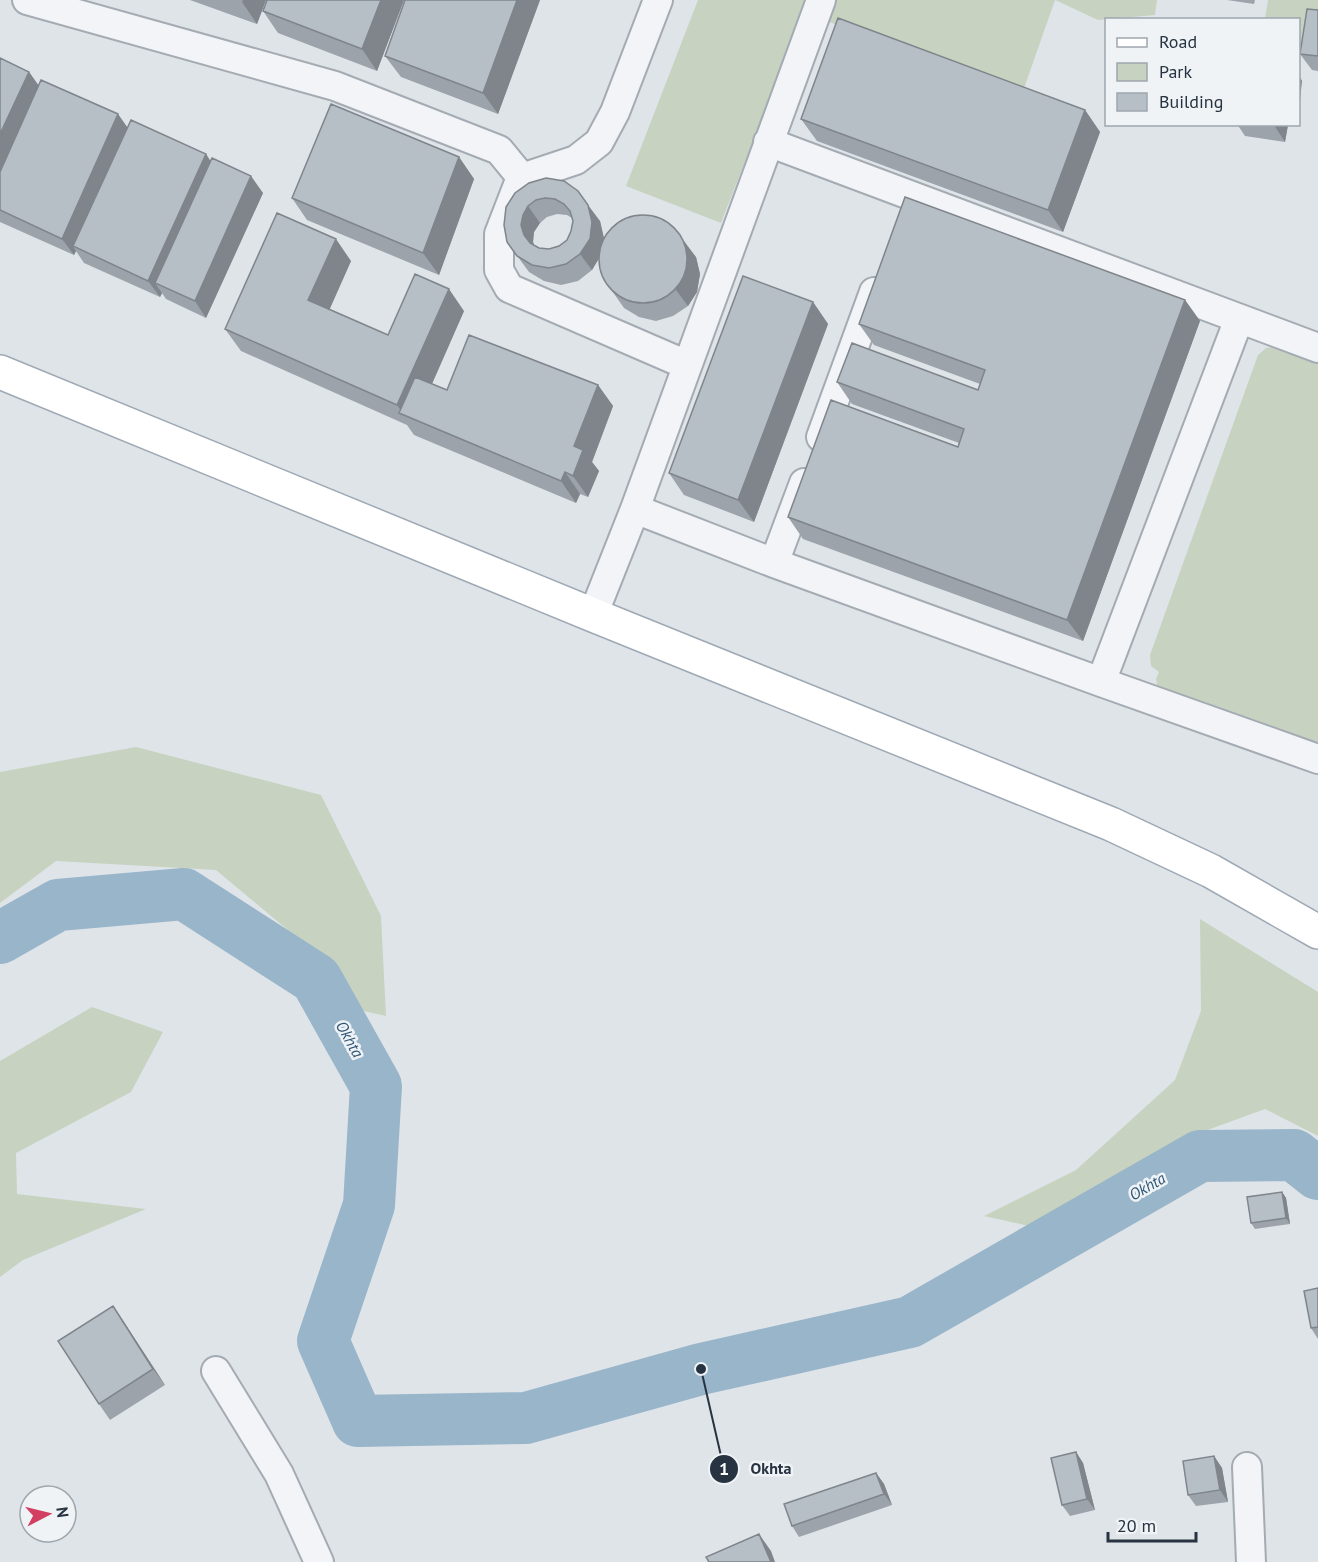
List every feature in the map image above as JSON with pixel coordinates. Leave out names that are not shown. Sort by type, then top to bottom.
[{"type":"main road","points":[[0,372],[593,615],[1112,824],[1211,871],[1318,932]]},
{"type":"lane","points":[[27,0],[334,86],[499,150],[522,178]]},
{"type":"lane","points":[[658,0],[615,112],[599,142],[576,160],[522,178],[499,234],[499,270],[509,288],[687,365]]},
{"type":"lane","points":[[593,615],[635,509],[821,0]]},
{"type":"lane","points":[[768,141],[906,206],[1318,348]]},
{"type":"lane","points":[[774,563],[882,273]]},
{"type":"lane","points":[[1101,682],[1239,319]]},
{"type":"lane","points":[[635,509],[774,563],[1318,759]]},
{"type":"lane","points":[[216,1371],[279,1474],[319,1562]]},
{"type":"lane","points":[[1246,1467],[1251,1562]]},
{"type":"green space","points":[[698,0],[808,0],[721,223],[626,186]]},
{"type":"green space","points":[[831,0],[1055,0],[1022,94],[824,20]]},
{"type":"green space","points":[[1055,0],[1157,0],[1155,15],[1098,20]]},
{"type":"green space","points":[[1268,0],[1318,0],[1318,28],[1314,60],[1300,48],[1300,18],[1265,18]]},
{"type":"green space","points":[[1278,346],[1318,357],[1318,746],[1158,690],[1156,679],[1159,672],[1151,666],[1150,655],[1258,355],[1266,348]]},
{"type":"green space","points":[[136,747],[321,795],[381,916],[386,1016],[355,1009],[331,966],[216,870],[56,861],[0,903],[0,772]]},
{"type":"green space","points":[[1200,919],[1318,992],[1318,1136],[1265,1109],[1183,1139],[1145,1176],[1080,1204],[1043,1229],[984,1216],[1076,1170],[1175,1080],[1201,1011]]},
{"type":"green space","points":[[92,1007],[163,1032],[131,1092],[16,1153],[17,1194],[146,1209],[23,1260],[0,1277],[0,1061]]},
{"type":"building","points":[[267,0],[381,0],[362,49],[263,11]]},
{"type":"building","points":[[405,0],[517,0],[483,93],[385,56]]},
{"type":"building","points":[[1307,9],[1318,10],[1318,56],[1300,54]]},
{"type":"building","points":[[838,18],[1085,110],[1048,210],[801,119]]},
{"type":"building","points":[[0,58],[29,72],[0,134]]},
{"type":"building","points":[[41,80],[118,114],[62,239],[0,210],[0,172]]},
{"type":"building","points":[[331,104],[459,157],[423,253],[292,198]]},
{"type":"building","points":[[131,120],[206,154],[148,281],[73,246]]},
{"type":"building","points":[[212,158],[251,176],[195,301],[155,283]]},
{"type":"building","points":[[546,178],[564,181],[578,191],[588,205],[592,222],[590,239],[580,254],[566,264],[549,268],[532,265],[517,256],[507,242],[504,225],[506,207],[515,193],[529,183]],"holes":[[[555,199],[570,211],[573,221],[571,231],[567,240],[559,246],[549,249],[539,248],[530,243],[524,235],[521,225],[523,215],[528,206],[536,200]]]},
{"type":"building","points":[[905,197],[1185,300],[1067,620],[788,517],[831,400],[958,447],[964,429],[837,382],[852,343],[978,390],[985,370],[859,324]]},
{"type":"building","points":[[277,213],[336,239],[308,300],[388,335],[415,274],[449,289],[397,405],[225,329]]},
{"type":"building","points":[[643,215],[660,218],[674,228],[684,242],[687,259],[684,276],[674,290],[660,300],[643,303],[626,300],[612,290],[602,276],[599,259],[602,242],[612,228],[626,218]]},
{"type":"building","points":[[743,276],[813,302],[738,500],[669,473]]},
{"type":"building","points":[[469,335],[598,385],[574,446],[583,450],[573,476],[565,472],[561,481],[399,413],[415,377],[447,390]]},
{"type":"building","points":[[1282,1192],[1286,1218],[1251,1223],[1247,1197]]},
{"type":"building","points":[[1318,1288],[1318,1327],[1311,1328],[1304,1291]]},
{"type":"building","points":[[113,1306],[153,1369],[99,1404],[58,1341]]},
{"type":"building","points":[[1076,1452],[1087,1499],[1062,1505],[1051,1458]]},
{"type":"building","points":[[1214,1456],[1220,1490],[1188,1495],[1183,1461]]},
{"type":"building","points":[[876,1473],[884,1494],[792,1526],[784,1504]]},
{"type":"building","points":[[759,1534],[771,1562],[709,1562],[706,1557]]},
{"type":"waterway","name":"Okhta","points":[[0,938],[58,905],[184,894],[316,979],[376,1086],[369,1205],[323,1341],[358,1421],[526,1418],[701,1369],[910,1322],[1200,1156],[1294,1155],[1318,1174]]},
{"type":"place","name":"Okhta","points":[[701,1369]]}]
